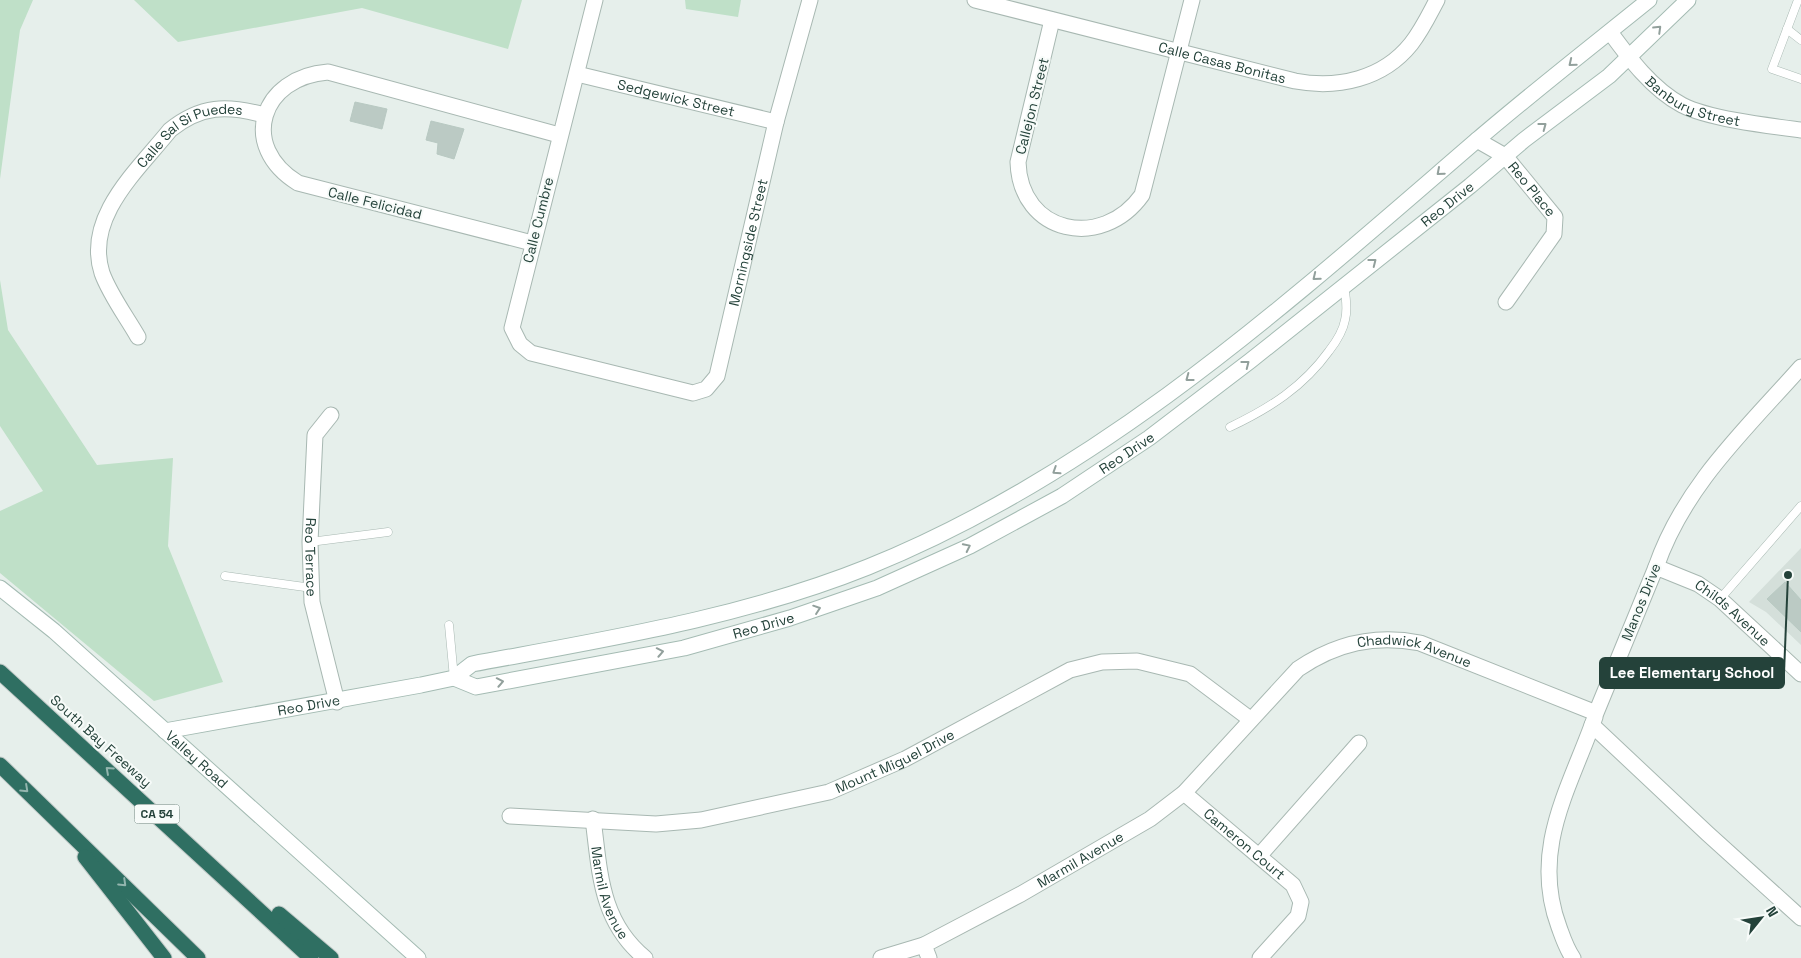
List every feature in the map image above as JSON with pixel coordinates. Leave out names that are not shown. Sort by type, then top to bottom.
[{"type":"highway","name":"South Bay Freeway","points":[[0,672],[126,785],[312,958]]},
{"type":"highway","points":[[0,765],[51,812],[198,958]]},
{"type":"highway","points":[[126,785],[331,958]]},
{"type":"highway","points":[[51,812],[164,958]]},
{"type":"street","name":"Calle Cumbre","points":[[595,0],[577,74],[559,135],[512,328],[516,338],[530,353],[612,373]]},
{"type":"street","name":"Morningside Street","points":[[612,373],[687,393],[700,392],[714,381],[776,122],[810,0]]},
{"type":"street","name":"Calle Casas Bonitas","points":[[975,0],[1295,81],[1317,84],[1338,84],[1366,77],[1401,55],[1418,34],[1437,0]]},
{"type":"street","points":[[1178,52],[1192,0]]},
{"type":"street","name":"Reo Drive","points":[[165,731],[337,702],[454,678],[472,664],[681,624],[776,598],[868,567],[959,525],[1049,476],[1133,420],[1225,350],[1328,267],[1477,140],[1649,0]]},
{"type":"street","name":"Reo Drive","points":[[454,678],[476,687],[684,648],[790,618],[877,588],[970,546],[1062,496],[1149,438],[1250,361],[1505,156],[1609,76],[1688,0]]},
{"type":"street","name":"Callejon Street","points":[[1052,20],[1018,162],[1025,193],[1036,210],[1052,221],[1070,227],[1091,228],[1112,222],[1129,210],[1142,195],[1178,52]]},
{"type":"street","name":"Banbury Street","points":[[1610,32],[1628,57],[1656,86],[1682,105],[1700,112],[1801,130]]},
{"type":"street","name":"Calle Sal Si Puedes","points":[[138,337],[108,285],[100,263],[98,252],[100,228],[112,202],[170,130],[179,122],[201,112],[214,109],[240,108],[264,115],[275,98],[290,84],[310,75],[328,72],[559,135]]},
{"type":"street","name":"Sedgewick Street","points":[[577,74],[776,122]]},
{"type":"street","name":"Calle Felicidad","points":[[264,115],[264,134],[269,153],[280,171],[298,184],[532,243]]},
{"type":"street","name":"Reo Place","points":[[1477,140],[1505,156],[1554,217],[1554,234],[1506,302]]},
{"type":"street","name":"Manos Drive","points":[[1573,958],[1568,951],[1550,903],[1548,860],[1553,828],[1594,719],[1674,521],[1691,494],[1801,367]]},
{"type":"street","name":"Reo Terrace","points":[[331,415],[315,435],[310,542],[312,602],[337,702]]},
{"type":"street","name":"Childs Avenue","points":[[1656,567],[1698,584],[1720,598],[1801,674]]},
{"type":"street","name":"Valley Road","points":[[0,588],[54,631],[418,958]]},
{"type":"street","name":"Chadwick Avenue","points":[[1250,719],[1298,669],[1312,659],[1358,641],[1389,639],[1420,643],[1594,719],[1625,758],[1801,918]]},
{"type":"street","name":"Mount Miguel Drive","points":[[510,816],[593,819],[656,824],[701,820],[829,792],[905,759],[1070,670],[1102,662],[1137,661],[1190,674],[1250,719]]},
{"type":"street","name":"Marmil Avenue","points":[[881,958],[926,952],[1003,904],[1150,819],[1184,793],[1250,719]]},
{"type":"street","points":[[1260,855],[1359,744]]},
{"type":"street","name":"Cameron Court","points":[[1184,793],[1260,855],[1293,885],[1301,902],[1298,916],[1260,958]]},
{"type":"street","name":"Marmil Avenue","points":[[593,819],[603,895],[621,932],[645,958]]},
{"type":"lane","points":[[1798,0],[1772,69],[1801,79]]},
{"type":"lane","points":[[1787,29],[1801,40]]},
{"type":"lane","points":[[1230,427],[1277,402],[1300,386],[1318,366],[1337,340],[1345,322],[1347,307],[1344,284]]},
{"type":"lane","points":[[1720,598],[1801,506]]},
{"type":"lane","points":[[310,542],[388,532]]},
{"type":"lane","points":[[225,576],[312,588]]},
{"type":"lane","points":[[449,624],[454,678]]},
{"type":"shaded area","points":[[1801,548],[1801,645],[1766,612],[1749,602]]},
{"type":"green space","points":[[0,0],[33,0],[20,30],[0,179]]},
{"type":"green space","points":[[134,0],[522,0],[508,49],[362,8],[178,42]]},
{"type":"green space","points":[[685,0],[741,0],[738,17],[686,9]]},
{"type":"green space","points":[[0,280],[8,330],[97,465],[173,458],[168,546],[223,682],[154,701],[0,573],[0,511],[43,491],[0,426]]},
{"type":"building","points":[[355,102],[387,109],[382,129],[350,121]]},
{"type":"building","points":[[431,121],[464,129],[454,159],[437,154],[438,143],[426,140]]},
{"type":"building","points":[[1785,582],[1801,600],[1801,632],[1767,599]]},
{"type":"place","name":"Lee Elementary School","points":[[1788,575]]}]
